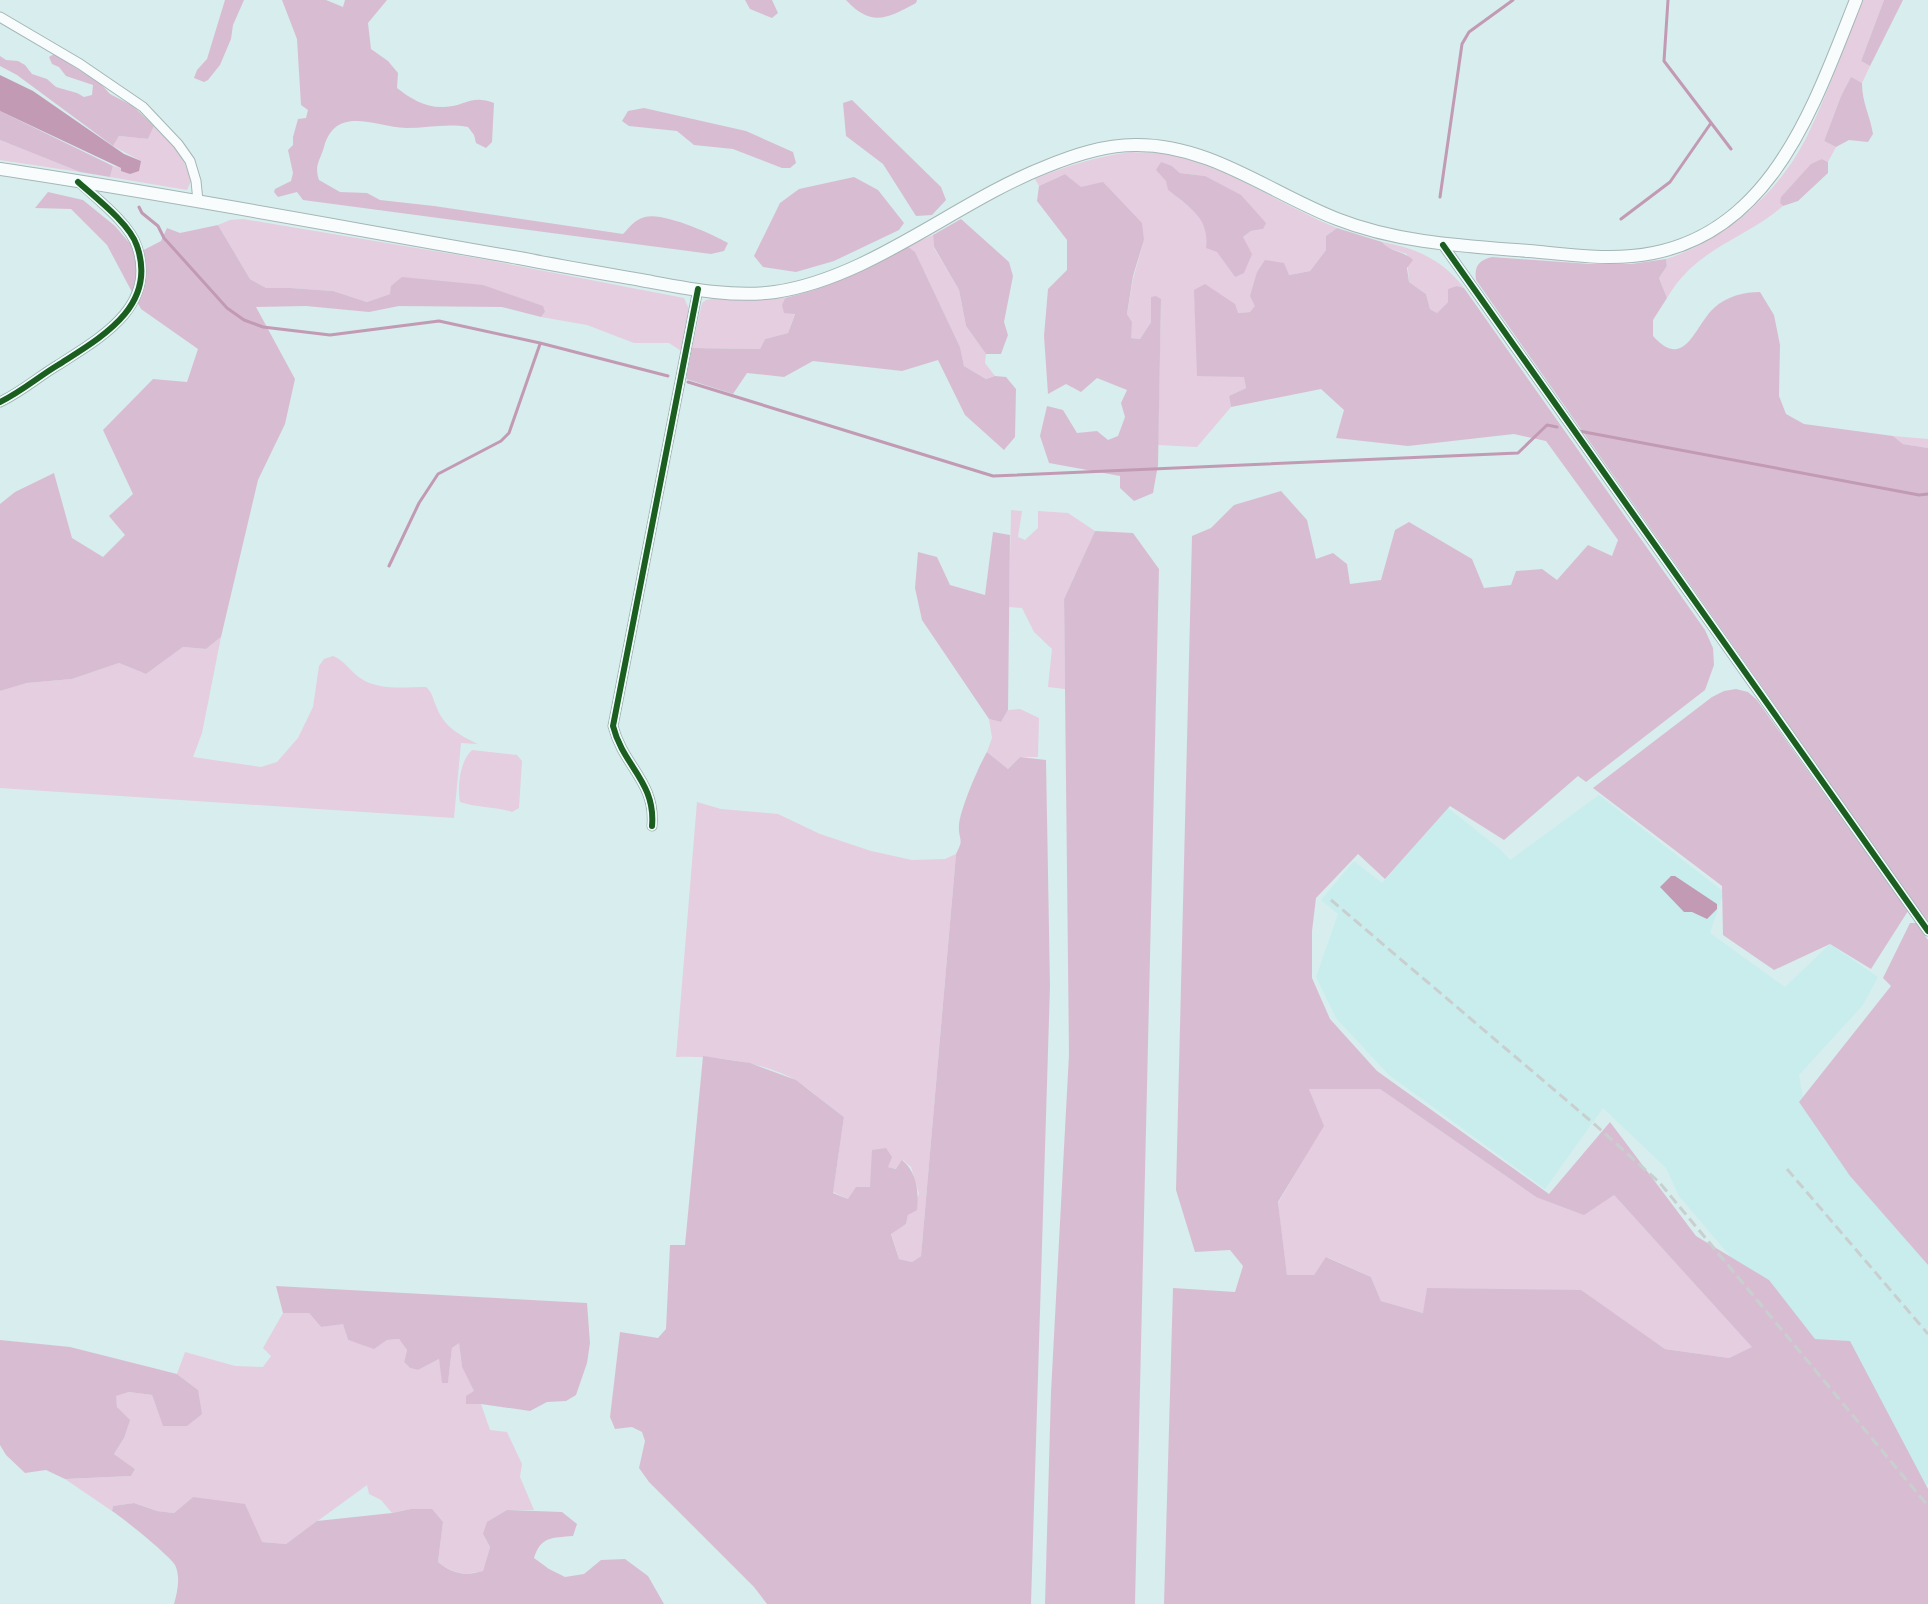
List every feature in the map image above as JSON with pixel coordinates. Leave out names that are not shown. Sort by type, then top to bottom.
[{"type":"main road","points":[[0,169],[198,201],[698,289],[736,294],[771,292],[806,286],[840,273],[880,254],[982,196],[1032,172],[1066,158],[1099,149],[1130,145],[1161,146],[1195,154],[1231,168],[1322,213],[1359,228],[1443,245],[1589,256],[1631,256],[1670,250],[1704,235],[1735,214],[1760,191],[1782,162],[1801,131],[1856,0]]},
{"type":"street","points":[[0,16],[80,64],[143,107],[178,144],[190,162],[196,181],[198,201]]},
{"type":"street","points":[[0,402],[91,344],[115,325],[136,299],[141,280],[137,245],[112,212],[78,182]]},
{"type":"street","points":[[1443,245],[1928,931]]},
{"type":"street","points":[[652,826],[654,810],[650,794],[619,743],[613,726],[698,289]]},
{"type":"shaded area","points":[[225,0],[244,0],[233,25],[231,39],[220,65],[208,80],[204,82],[194,78],[197,70],[207,59]]},
{"type":"shaded area","points":[[282,0],[326,0],[343,7],[345,0],[387,0],[368,23],[371,49],[388,61],[398,73],[397,88],[413,99],[437,107],[451,106],[473,100],[494,103],[492,142],[486,148],[476,143],[474,135],[468,127],[406,128],[358,121],[347,122],[338,126],[330,134],[317,170],[319,180],[340,192],[367,193],[380,200],[434,206],[623,234],[641,218],[653,216],[674,220],[710,234],[728,243],[724,251],[711,254],[303,200],[297,192],[278,197],[274,192],[275,189],[291,181],[293,173],[288,150],[293,145],[293,137],[298,119],[306,118],[308,110],[301,105],[297,39]]},
{"type":"shaded area","points":[[745,0],[772,0],[778,13],[772,18],[750,9]]},
{"type":"shaded area","points":[[846,0],[917,0],[916,3],[896,13],[880,18],[863,14]]},
{"type":"shaded area","points":[[1862,0],[1884,0],[1861,61],[1870,66],[1862,83],[1851,78],[1841,96],[1824,141],[1836,147],[1828,162],[1822,159],[1780,203],[1783,206],[1692,267],[1667,298],[1659,278],[1667,266],[1666,259],[1688,251],[1710,239],[1749,211],[1767,194],[1797,155],[1823,101]]},
{"type":"shaded area","points":[[1884,0],[1903,0],[1870,66],[1861,61]]},
{"type":"shaded area","points":[[54,54],[101,84],[110,94],[133,106],[154,126],[148,139],[119,136],[113,146],[17,75],[0,66],[0,56],[6,60],[18,61],[25,65],[32,74],[47,79],[56,87],[84,97],[92,95],[93,85],[66,76],[59,67],[52,64],[49,57]]},
{"type":"shaded area","points":[[0,75],[33,91],[124,154],[141,161],[139,171],[130,174],[121,171],[121,168],[0,111]]},
{"type":"shaded area","points":[[1851,77],[1862,83],[1863,97],[1873,134],[1868,142],[1849,140],[1836,147],[1824,141],[1841,96]]},
{"type":"shaded area","points":[[852,100],[941,187],[946,200],[932,215],[916,216],[883,164],[846,136],[843,103]]},
{"type":"shaded area","points":[[644,108],[746,131],[793,152],[796,163],[790,168],[782,168],[733,149],[694,145],[677,131],[629,126],[622,121],[628,111]]},
{"type":"shaded area","points":[[0,111],[113,166],[110,177],[80,172],[0,140]]},
{"type":"shaded area","points":[[154,126],[172,145],[185,165],[191,181],[187,190],[110,177],[113,166],[121,168],[141,161],[113,146],[119,136],[148,139]]},
{"type":"shaded area","points":[[0,140],[80,172],[0,160]]},
{"type":"shaded area","points":[[1130,152],[1161,153],[1185,158],[1207,166],[1337,228],[1326,236],[1326,250],[1310,271],[1289,275],[1250,312],[1238,313],[1246,388],[1229,396],[1231,407],[1197,447],[1158,445],[1161,299],[1151,297],[1151,322],[1140,339],[1130,338],[1132,322],[1127,314],[1133,279],[1144,240],[1065,174],[1039,186],[1035,179],[1081,162]],"holes":[[[1172,166],[1180,173],[1205,176],[1263,229],[1251,231],[1243,237],[1235,277],[1217,251],[1197,213],[1168,190],[1167,181]]]},
{"type":"shaded area","points":[[1822,159],[1828,162],[1828,173],[1798,201],[1783,206],[1780,203],[1781,197],[1811,164]]},
{"type":"shaded area","points":[[1161,162],[1172,166],[1180,173],[1205,176],[1241,195],[1266,223],[1263,229],[1251,231],[1243,237],[1252,254],[1244,273],[1235,277],[1217,252],[1206,248],[1205,229],[1201,221],[1190,208],[1168,190],[1166,181],[1156,170]]},
{"type":"shaded area","points":[[1065,174],[1081,187],[1103,182],[1142,223],[1144,240],[1133,276],[1127,314],[1132,322],[1131,338],[1140,339],[1151,322],[1151,297],[1156,296],[1161,299],[1158,465],[1153,493],[1134,501],[1120,488],[1120,476],[1049,463],[1040,436],[1047,406],[1063,410],[1077,433],[1097,431],[1108,440],[1118,436],[1125,417],[1121,403],[1127,390],[1097,378],[1081,392],[1066,384],[1048,394],[1044,336],[1048,289],[1067,270],[1067,240],[1037,201],[1039,186]]},
{"type":"shaded area","points":[[854,177],[878,190],[904,223],[899,230],[834,261],[796,272],[763,267],[754,256],[780,203],[799,189]]},
{"type":"shaded area","points":[[48,192],[83,200],[115,226],[138,253],[161,241],[167,228],[180,233],[218,225],[250,279],[266,288],[333,291],[367,302],[390,294],[391,286],[402,277],[483,285],[543,306],[545,312],[541,317],[502,307],[399,306],[369,312],[306,306],[256,307],[295,379],[285,424],[258,480],[221,637],[206,649],[183,647],[146,674],[119,663],[72,679],[27,683],[0,691],[0,504],[15,492],[54,473],[72,538],[103,557],[125,535],[109,516],[133,494],[103,430],[153,379],[187,382],[198,349],[141,309],[107,245],[71,209],[35,208]]},
{"type":"shaded area","points":[[243,219],[488,260],[684,298],[689,309],[681,351],[669,343],[634,343],[587,325],[541,317],[545,312],[390,294],[367,302],[333,291],[266,288],[250,279],[218,225],[230,220]]},
{"type":"shaded area","points":[[961,219],[1009,262],[1013,276],[1004,322],[1008,335],[1001,354],[986,354],[966,326],[959,290],[934,247],[933,235]]},
{"type":"shaded area","points":[[1337,228],[1382,242],[1389,248],[1409,257],[1413,260],[1407,268],[1409,282],[1426,294],[1430,309],[1437,313],[1448,302],[1448,289],[1457,286],[1464,288],[1705,630],[1713,648],[1714,665],[1705,690],[1586,782],[1578,776],[1504,840],[1450,806],[1385,879],[1358,854],[1316,898],[1312,931],[1312,978],[1330,1019],[1377,1071],[1549,1194],[1610,1122],[1696,1236],[1769,1280],[1815,1339],[1850,1341],[1928,1489],[1928,1604],[1164,1604],[1173,1288],[1235,1292],[1243,1266],[1230,1250],[1195,1252],[1176,1190],[1192,536],[1211,528],[1234,505],[1281,491],[1307,520],[1316,559],[1333,553],[1347,564],[1350,584],[1381,580],[1395,530],[1409,522],[1472,559],[1484,588],[1511,585],[1516,571],[1542,569],[1557,580],[1588,545],[1612,556],[1618,540],[1546,441],[1514,434],[1408,446],[1336,438],[1344,410],[1321,389],[1231,407],[1229,396],[1246,388],[1244,377],[1197,376],[1194,290],[1205,284],[1235,304],[1238,313],[1250,312],[1255,306],[1250,296],[1257,272],[1265,260],[1284,263],[1289,275],[1310,271],[1326,250],[1326,236]],"holes":[[[1309,1089],[1380,1089],[1536,1197],[1584,1215],[1614,1195],[1752,1347],[1729,1358],[1665,1349],[1581,1290],[1427,1288],[1423,1313],[1381,1301],[1371,1277],[1326,1257],[1314,1275],[1287,1275],[1278,1202],[1324,1126]]]},
{"type":"shaded area","points":[[933,235],[934,248],[959,290],[966,326],[986,354],[985,363],[995,376],[986,379],[964,366],[960,347],[915,253],[907,246]]},
{"type":"shaded area","points":[[1382,242],[1406,248],[1428,257],[1447,270],[1464,288],[1457,286],[1448,302],[1437,313],[1430,309],[1426,294],[1409,282],[1407,254],[1388,248]]},
{"type":"shaded area","points":[[907,246],[915,252],[960,347],[964,366],[986,379],[995,376],[1006,377],[1016,389],[1015,437],[1004,450],[965,415],[938,360],[902,371],[813,361],[784,377],[747,373],[733,394],[686,379],[692,348],[760,349],[765,339],[788,333],[795,314],[784,313],[782,305],[785,298],[817,289],[848,277]]},
{"type":"shaded area","points":[[1492,257],[1590,264],[1631,264],[1666,259],[1667,266],[1659,278],[1667,298],[1653,320],[1653,336],[1664,346],[1673,349],[1681,347],[1688,342],[1707,316],[1724,300],[1748,293],[1760,292],[1774,315],[1780,345],[1779,396],[1786,414],[1804,424],[1893,436],[1903,444],[1928,448],[1928,923],[1476,280],[1478,264]]},
{"type":"shaded area","points":[[717,298],[736,300],[785,298],[782,305],[795,313],[788,333],[765,339],[760,349],[692,348],[702,303],[706,300]]},
{"type":"shaded area","points":[[1893,436],[1928,439],[1928,448],[1903,444]]},
{"type":"shaded area","points":[[1011,510],[1022,511],[1018,537],[1025,540],[1038,528],[1038,511],[1068,513],[1095,531],[1064,599],[1065,689],[1048,687],[1052,649],[1034,632],[1022,608],[1009,607]]},
{"type":"shaded area","points":[[1095,531],[1133,533],[1159,569],[1135,1604],[1045,1604],[1051,1392],[1069,1054],[1064,599]]},
{"type":"shaded area","points":[[993,532],[1010,535],[1008,710],[1001,722],[989,719],[922,620],[915,588],[918,552],[937,557],[950,585],[985,595]]},
{"type":"shaded area","points":[[221,637],[202,733],[193,757],[261,767],[277,762],[298,738],[313,707],[319,666],[324,659],[333,656],[360,678],[375,685],[384,687],[426,687],[432,694],[444,721],[459,734],[478,744],[461,743],[454,818],[0,788],[0,691],[27,683],[72,679],[119,663],[146,674],[183,647],[206,649]]},
{"type":"shaded area","points":[[1736,689],[1748,692],[1757,700],[1908,911],[1871,969],[1830,944],[1774,970],[1723,935],[1722,886],[1593,788],[1712,697],[1724,691]]},
{"type":"shaded area","points":[[1020,709],[1039,718],[1038,757],[1020,757],[1008,769],[987,752],[992,738],[989,719],[1001,722],[1008,710]]},
{"type":"shaded area","points":[[472,750],[517,755],[522,761],[519,808],[512,812],[460,802],[460,774]]},
{"type":"shaded area","points":[[987,752],[1008,769],[1020,757],[1046,760],[1050,986],[1031,1604],[767,1604],[754,1587],[649,1482],[639,1468],[645,1441],[642,1432],[632,1427],[615,1429],[610,1417],[620,1332],[658,1338],[666,1329],[670,1245],[685,1245],[703,1056],[750,1063],[796,1080],[844,1117],[833,1193],[848,1199],[856,1187],[870,1187],[872,1150],[886,1148],[892,1157],[888,1167],[896,1169],[902,1160],[914,1176],[918,1196],[917,1210],[908,1215],[906,1224],[891,1234],[899,1259],[912,1262],[921,1256],[956,854],[961,842],[959,825],[970,788]]},
{"type":"shaded area","points":[[1599,795],[1724,892],[1710,933],[1785,987],[1830,944],[1878,977],[1863,1005],[1799,1075],[1803,1098],[1928,1208],[1928,1484],[1925,1486],[1679,1196],[1666,1168],[1603,1108],[1545,1189],[1389,1075],[1336,1018],[1316,977],[1338,914],[1321,900],[1354,861],[1382,883],[1448,808],[1501,850],[1510,860]]},
{"type":"shaded area","points":[[697,802],[721,809],[778,814],[820,834],[871,851],[912,860],[945,859],[956,854],[921,1256],[912,1262],[899,1259],[891,1233],[906,1224],[908,1215],[919,1194],[911,1167],[903,1160],[897,1169],[888,1167],[870,1187],[848,1199],[833,1192],[844,1117],[797,1081],[770,1069],[738,1061],[706,1057],[676,1057]]},
{"type":"shaded area","points":[[1671,876],[1675,876],[1717,904],[1717,909],[1707,919],[1692,912],[1684,912],[1660,887]]},
{"type":"shaded area","points":[[1910,923],[1916,923],[1928,940],[1928,1265],[1850,1176],[1799,1102],[1891,986],[1883,978]]},
{"type":"shaded area","points":[[1309,1089],[1380,1089],[1536,1197],[1614,1195],[1753,1347],[1729,1358],[1665,1349],[1580,1290],[1423,1313],[1381,1301],[1371,1277],[1327,1257],[1314,1275],[1287,1276],[1278,1203],[1323,1126]]},
{"type":"shaded area","points":[[276,1286],[587,1303],[590,1343],[587,1363],[576,1395],[566,1401],[547,1402],[530,1411],[481,1404],[466,1404],[466,1396],[474,1391],[462,1367],[459,1343],[452,1348],[448,1383],[442,1383],[439,1359],[418,1370],[410,1368],[404,1362],[407,1350],[399,1339],[387,1340],[374,1349],[348,1340],[343,1324],[321,1327],[309,1313],[283,1313]]},
{"type":"shaded area","points":[[283,1313],[309,1313],[321,1327],[343,1323],[348,1340],[374,1348],[387,1340],[399,1339],[407,1350],[404,1362],[410,1368],[418,1370],[439,1359],[443,1383],[448,1382],[452,1348],[459,1342],[462,1367],[481,1404],[490,1430],[507,1432],[522,1464],[520,1477],[534,1510],[507,1510],[483,1534],[490,1547],[483,1571],[459,1573],[438,1562],[443,1522],[411,1509],[392,1513],[381,1500],[369,1494],[367,1485],[286,1544],[262,1542],[193,1497],[174,1513],[157,1511],[134,1503],[113,1506],[112,1511],[65,1479],[131,1476],[135,1469],[114,1454],[124,1438],[115,1396],[129,1392],[152,1395],[163,1425],[198,1390],[177,1374],[185,1352],[235,1366],[263,1367],[271,1356],[263,1348]]},
{"type":"shaded area","points":[[0,1340],[70,1347],[177,1374],[198,1390],[202,1414],[187,1426],[163,1426],[152,1395],[129,1392],[116,1396],[117,1407],[130,1420],[124,1438],[114,1454],[135,1469],[131,1476],[65,1479],[46,1470],[25,1473],[6,1455],[0,1445]]},
{"type":"shaded area","points":[[193,1497],[245,1504],[262,1542],[286,1544],[317,1521],[392,1513],[411,1509],[432,1509],[443,1522],[438,1562],[449,1569],[464,1574],[483,1571],[490,1547],[483,1534],[487,1522],[507,1510],[562,1512],[577,1524],[573,1536],[553,1538],[544,1542],[534,1558],[549,1569],[565,1577],[584,1574],[601,1560],[625,1559],[648,1576],[664,1604],[174,1604],[178,1580],[175,1565],[155,1545],[112,1511],[113,1506],[134,1503],[157,1511],[174,1513]]},
{"type":"waterway","points":[[1440,197],[1462,44],[1469,32],[1513,0]]},
{"type":"waterway","points":[[1668,0],[1664,61],[1731,149]]},
{"type":"waterway","points":[[1621,219],[1670,182],[1711,123]]},
{"type":"waterway","points":[[139,207],[142,213],[158,226],[164,238],[227,308],[244,320],[263,327],[330,335],[439,321],[540,343],[668,376]]},
{"type":"waterway","points":[[389,566],[419,503],[438,474],[501,441],[509,433],[540,344]]},
{"type":"waterway","points":[[688,382],[993,476],[1518,453],[1547,425],[1557,427]]},
{"type":"waterway","points":[[1579,431],[1919,495],[1928,494]]},
{"type":"railway","points":[[1331,900],[1592,1122],[1659,1182],[1928,1506]]},
{"type":"railway","points":[[1787,1169],[1928,1334]]},
{"type":"cycle path","points":[[0,402],[107,332],[132,303],[139,287],[141,268],[137,246],[133,238],[120,220],[78,182]]},
{"type":"cycle path","points":[[1443,245],[1928,931]]},
{"type":"cycle path","points":[[652,826],[652,811],[649,797],[624,752],[613,726],[698,289]]}]
